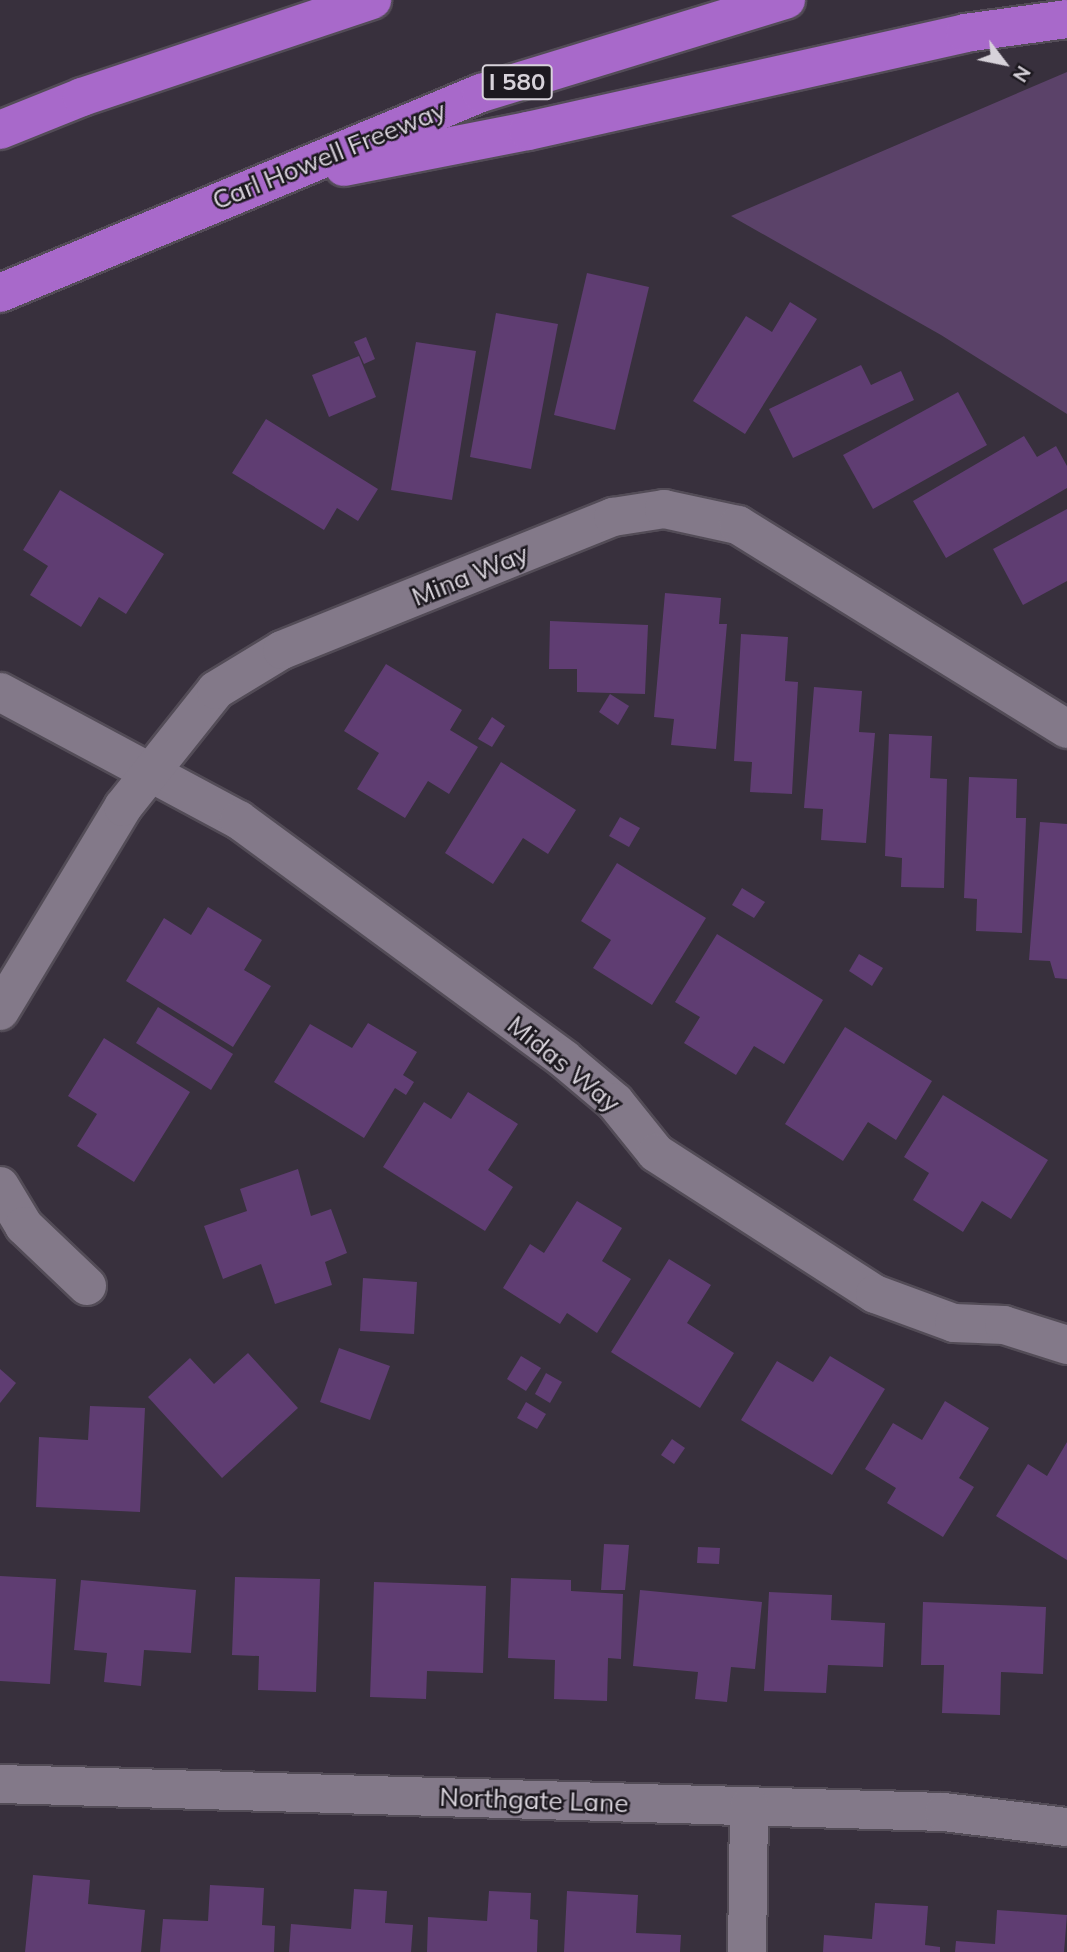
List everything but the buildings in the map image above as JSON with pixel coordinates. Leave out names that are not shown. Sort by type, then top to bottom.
[{"type":"highway","points":[[317,16],[353,0]]},
{"type":"highway","points":[[0,130],[82,97],[317,16],[372,0]]},
{"type":"highway","name":"Carl Howell Freeway","points":[[0,293],[256,184],[481,93],[786,0]]},
{"type":"highway","points":[[256,184],[528,131],[965,33],[1067,19]]},
{"type":"street","name":"Mina Way","points":[[0,1011],[116,818],[216,690],[282,650],[612,517],[664,509],[738,525],[1067,729]]},
{"type":"street","name":"Midas Way","points":[[0,692],[152,771],[239,820],[564,1059],[615,1102],[656,1153],[875,1294],[954,1323],[1004,1325],[1067,1345]]},
{"type":"street","points":[[0,1186],[24,1226],[87,1286]]},
{"type":"street","name":"Northgate Lane","points":[[0,1784],[944,1812],[1067,1827]]},
{"type":"street","points":[[747,1952],[749,1806]]},
{"type":"shaded area","points":[[1067,72],[1067,414],[941,335],[731,216]]}]
